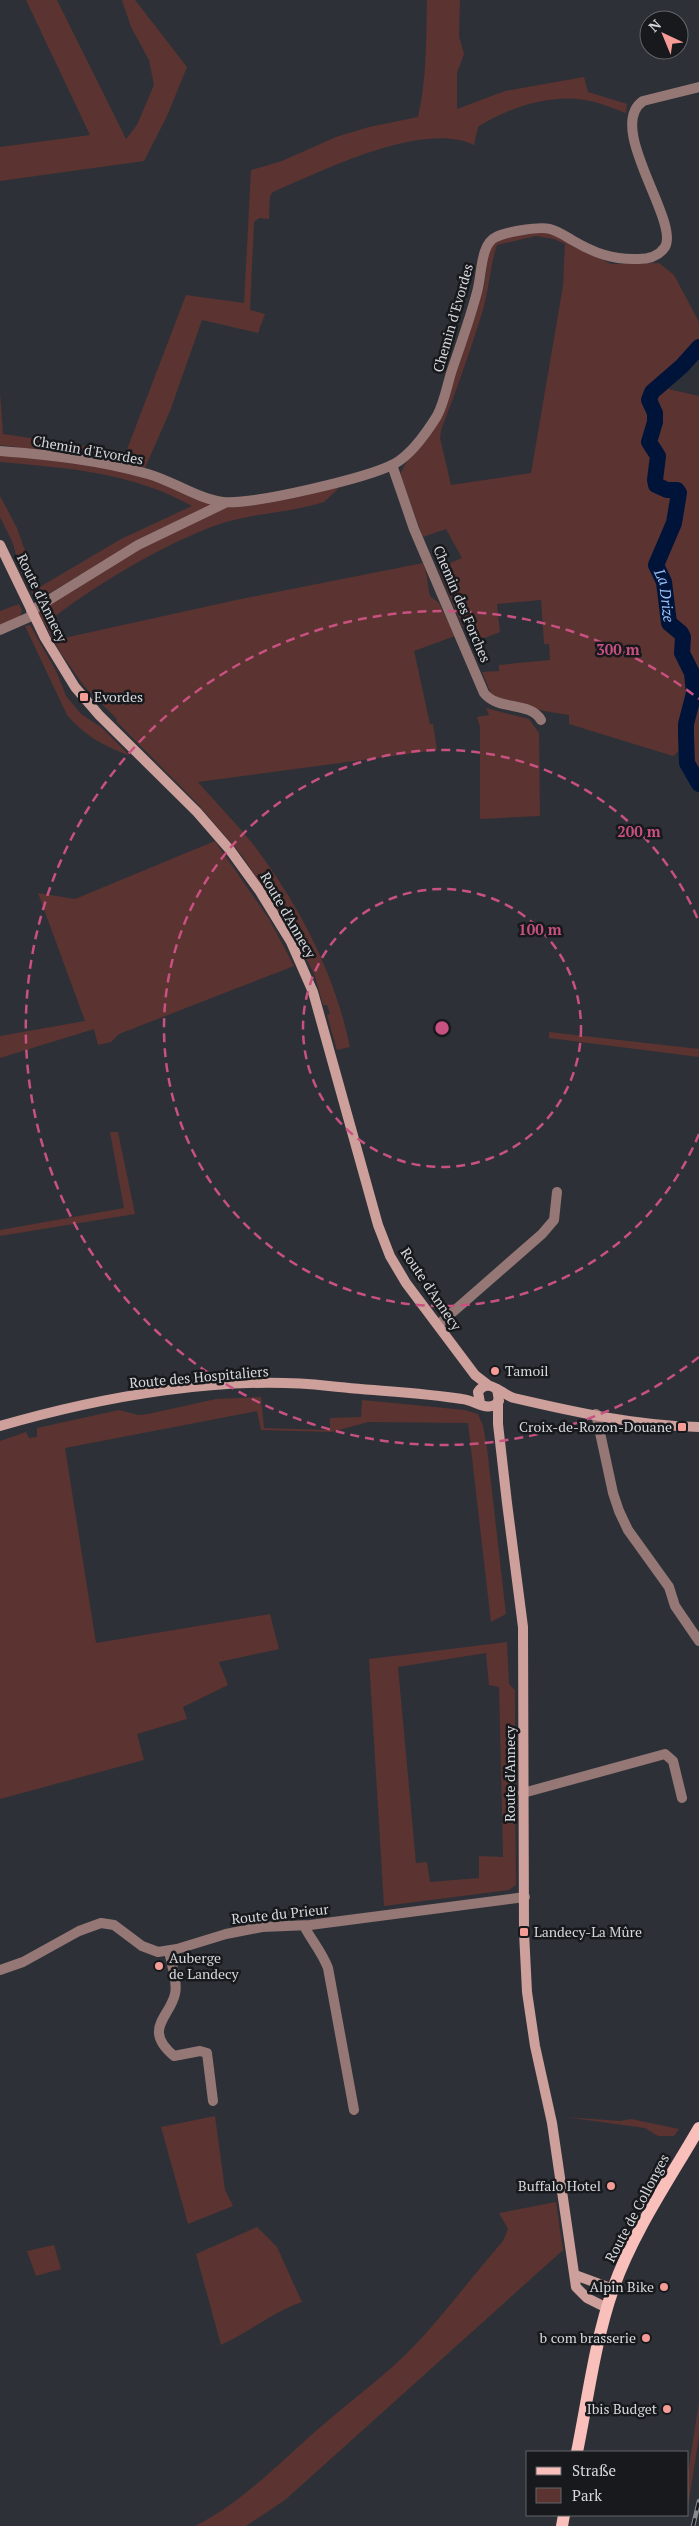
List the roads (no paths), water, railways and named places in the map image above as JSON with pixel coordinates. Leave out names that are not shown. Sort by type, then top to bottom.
[{"type":"main road","name":"Route de Collonges","points":[[577,2451],[607,2308],[613,2289],[643,2224],[699,2128]]},
{"type":"street","name":"Chemin d'Evordes","points":[[0,630],[33,613],[138,545],[226,503],[292,493],[338,482],[392,465],[413,447],[438,414],[478,291],[486,246],[493,238],[503,234],[548,228],[592,252],[620,260],[648,258],[665,247],[667,239],[664,222],[638,158],[634,114],[638,104],[643,101],[699,87]]},
{"type":"street","name":"Chemin d'Evordes","points":[[0,451],[73,459],[139,472],[170,482],[210,499],[226,503]]},
{"type":"street","name":"Chemin des Forches","points":[[392,465],[414,529],[484,692],[497,702],[534,712],[541,720]]},
{"type":"street","name":"Route d'Annecy","points":[[0,545],[61,667],[75,687],[99,715],[197,812],[230,850],[259,890],[291,942],[313,992],[384,1241],[402,1276],[475,1375],[498,1424]]},
{"type":"street","points":[[438,1325],[547,1228],[555,1215],[557,1192]]},
{"type":"street","name":"Route des Hospitaliers","points":[[0,1426],[63,1409],[113,1399],[239,1384],[319,1385],[463,1399],[485,1395]]},
{"type":"street","name":"Route d'Annecy","points":[[485,1395],[498,1401],[498,1424],[523,1628],[524,1897],[527,1992],[535,2046],[552,2123],[576,2286],[579,2292],[587,2298],[607,2308]]},
{"type":"street","points":[[485,1395],[513,1398],[664,1425],[699,1427]]},
{"type":"street","points":[[498,1401],[513,1398]]},
{"type":"street","points":[[596,1414],[618,1511],[630,1533],[669,1587],[675,1606],[699,1641]]},
{"type":"street","points":[[523,1793],[665,1754],[673,1761],[682,1798]]},
{"type":"street","name":"Route du Prieur","points":[[0,1970],[23,1962],[85,1928],[101,1923],[120,1928],[154,1952],[169,1951],[262,1927],[304,1926],[524,1897]]},
{"type":"street","points":[[304,1926],[312,1941],[320,1949],[328,1968],[354,2110]]},
{"type":"street","points":[[169,1951],[176,1991],[159,2024],[160,2034],[166,2049],[174,2056],[200,2051],[207,2053],[213,2100]]},
{"type":"street","points":[[575,2275],[613,2289]]},
{"type":"waterway","name":"La Drize","points":[[699,347],[682,366],[652,392],[649,400],[655,413],[655,422],[649,442],[658,456],[656,485],[667,490],[677,490],[679,493],[674,523],[656,565],[664,582],[669,623],[683,637],[682,653],[692,673],[694,693],[686,724],[687,763],[699,784]]},
{"type":"railway","points":[[693,2526],[699,2501]]},
{"type":"place","name":"Evordes","points":[[84,697]]},
{"type":"place","name":"Tamoil","points":[[495,1371]]},
{"type":"place","name":"Croix-de-Rozon-Douane","points":[[682,1427]]},
{"type":"place","name":"Landecy-La Mûre","points":[[524,1932]]},
{"type":"place","name":"Auberge de Landecy","points":[[159,1966]]},
{"type":"place","name":"Buffalo Hotel","points":[[611,2186]]},
{"type":"place","name":"Alpin Bike","points":[[664,2287]]},
{"type":"place","name":"b com brasserie","points":[[646,2338]]},
{"type":"place","name":"Ibis Budget","points":[[667,2409]]}]
